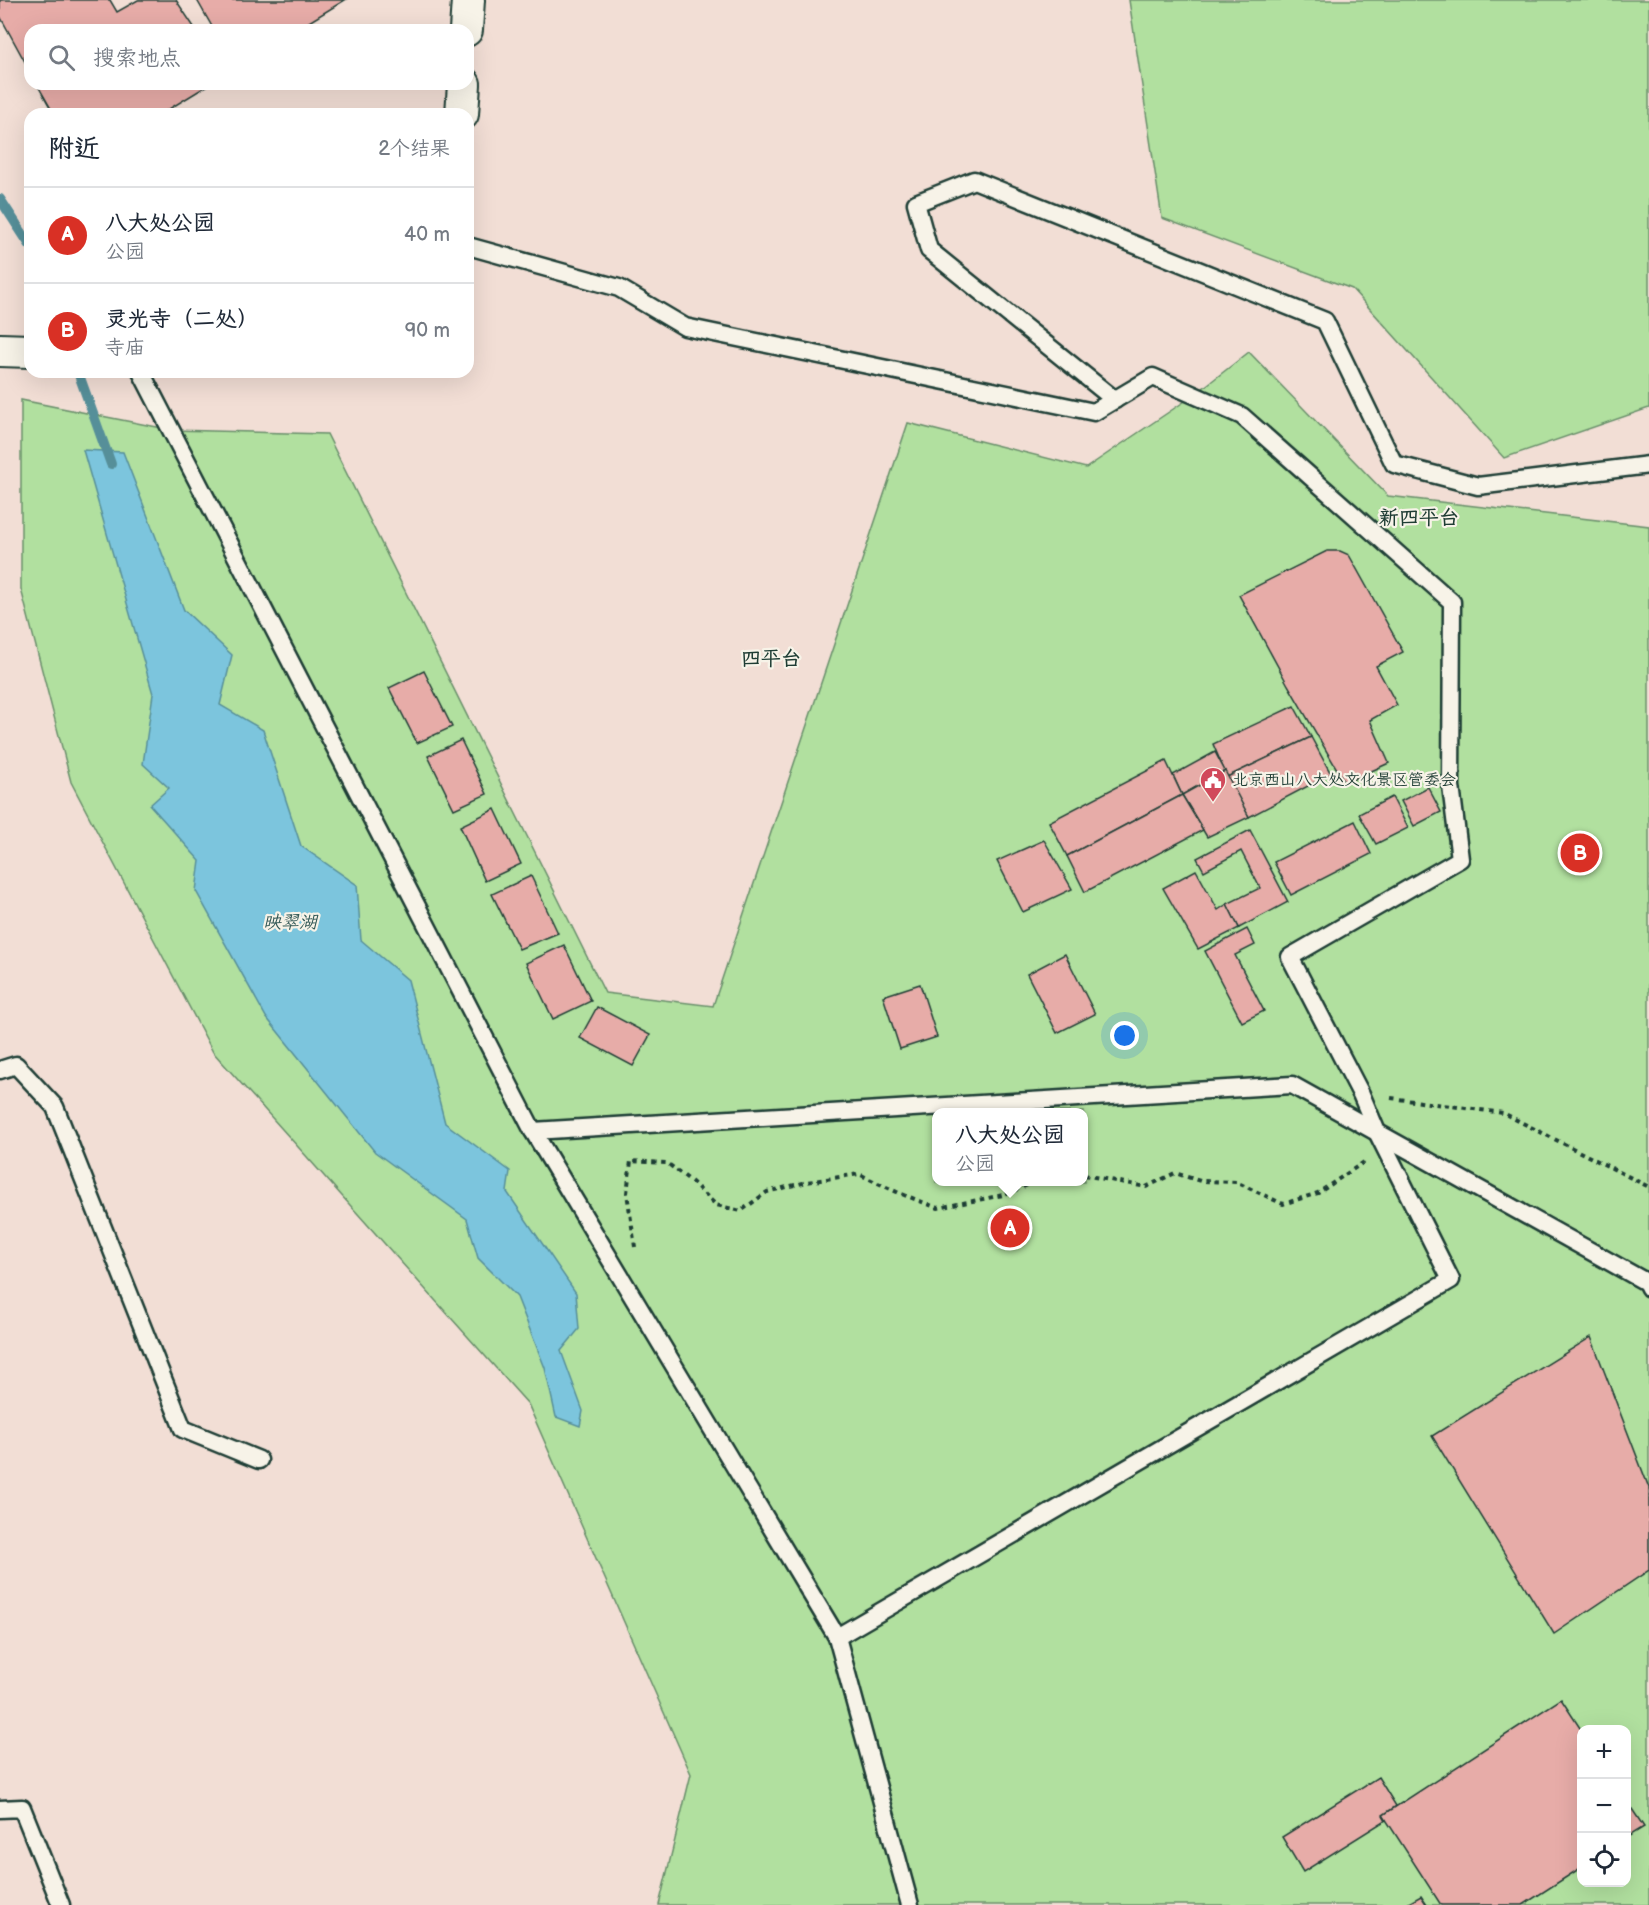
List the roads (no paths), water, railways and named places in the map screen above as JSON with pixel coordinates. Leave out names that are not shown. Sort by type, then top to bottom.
[{"type":"street","points":[[466,24],[468,0]]},
{"type":"street","points":[[462,108],[464,90]]},
{"type":"street","points":[[0,350],[24,351]]},
{"type":"lane","points":[[1115,400],[929,250],[916,203],[974,180],[1325,321],[1394,464],[1478,486],[1649,465]]},
{"type":"lane","points":[[474,248],[619,288],[685,327],[1094,412],[1154,377],[1242,416],[1452,602],[1451,786],[1460,859],[1290,957],[1361,1094],[1377,1132],[1451,1280],[837,1637]]},
{"type":"lane","points":[[144,378],[533,1131],[837,1637],[910,1905]]},
{"type":"lane","points":[[0,1070],[16,1065],[55,1107],[183,1429],[259,1460]]},
{"type":"lane","points":[[533,1131],[1292,1085],[1646,1282],[1649,1288]]},
{"type":"lane","points":[[0,1809],[22,1808],[61,1905]]},
{"type":"water","name":"映翠湖","points":[[83,450],[123,452],[184,610],[232,655],[220,705],[263,730],[301,846],[357,885],[361,940],[408,980],[445,1123],[510,1171],[507,1192],[576,1293],[579,1329],[561,1351],[583,1411],[580,1426],[556,1417],[545,1368],[517,1297],[478,1258],[467,1219],[375,1152],[266,1017],[196,891],[200,861],[150,805],[169,788],[143,764],[153,694]]},
{"type":"waterway","points":[[0,199],[24,236]]},
{"type":"waterway","points":[[80,378],[111,464]]},
{"type":"place","name":"北京西山八大处文化景区管委会","points":[[1213,803]]},
{"type":"place","name":"灵光寺（二处）","points":[[1580,853]]},
{"type":"place","name":"八大处公园","points":[[1010,1228]]},
{"type":"district","name":"新四平台","points":[[1419,518]]},
{"type":"district","name":"四平台","points":[[771,659]]}]
